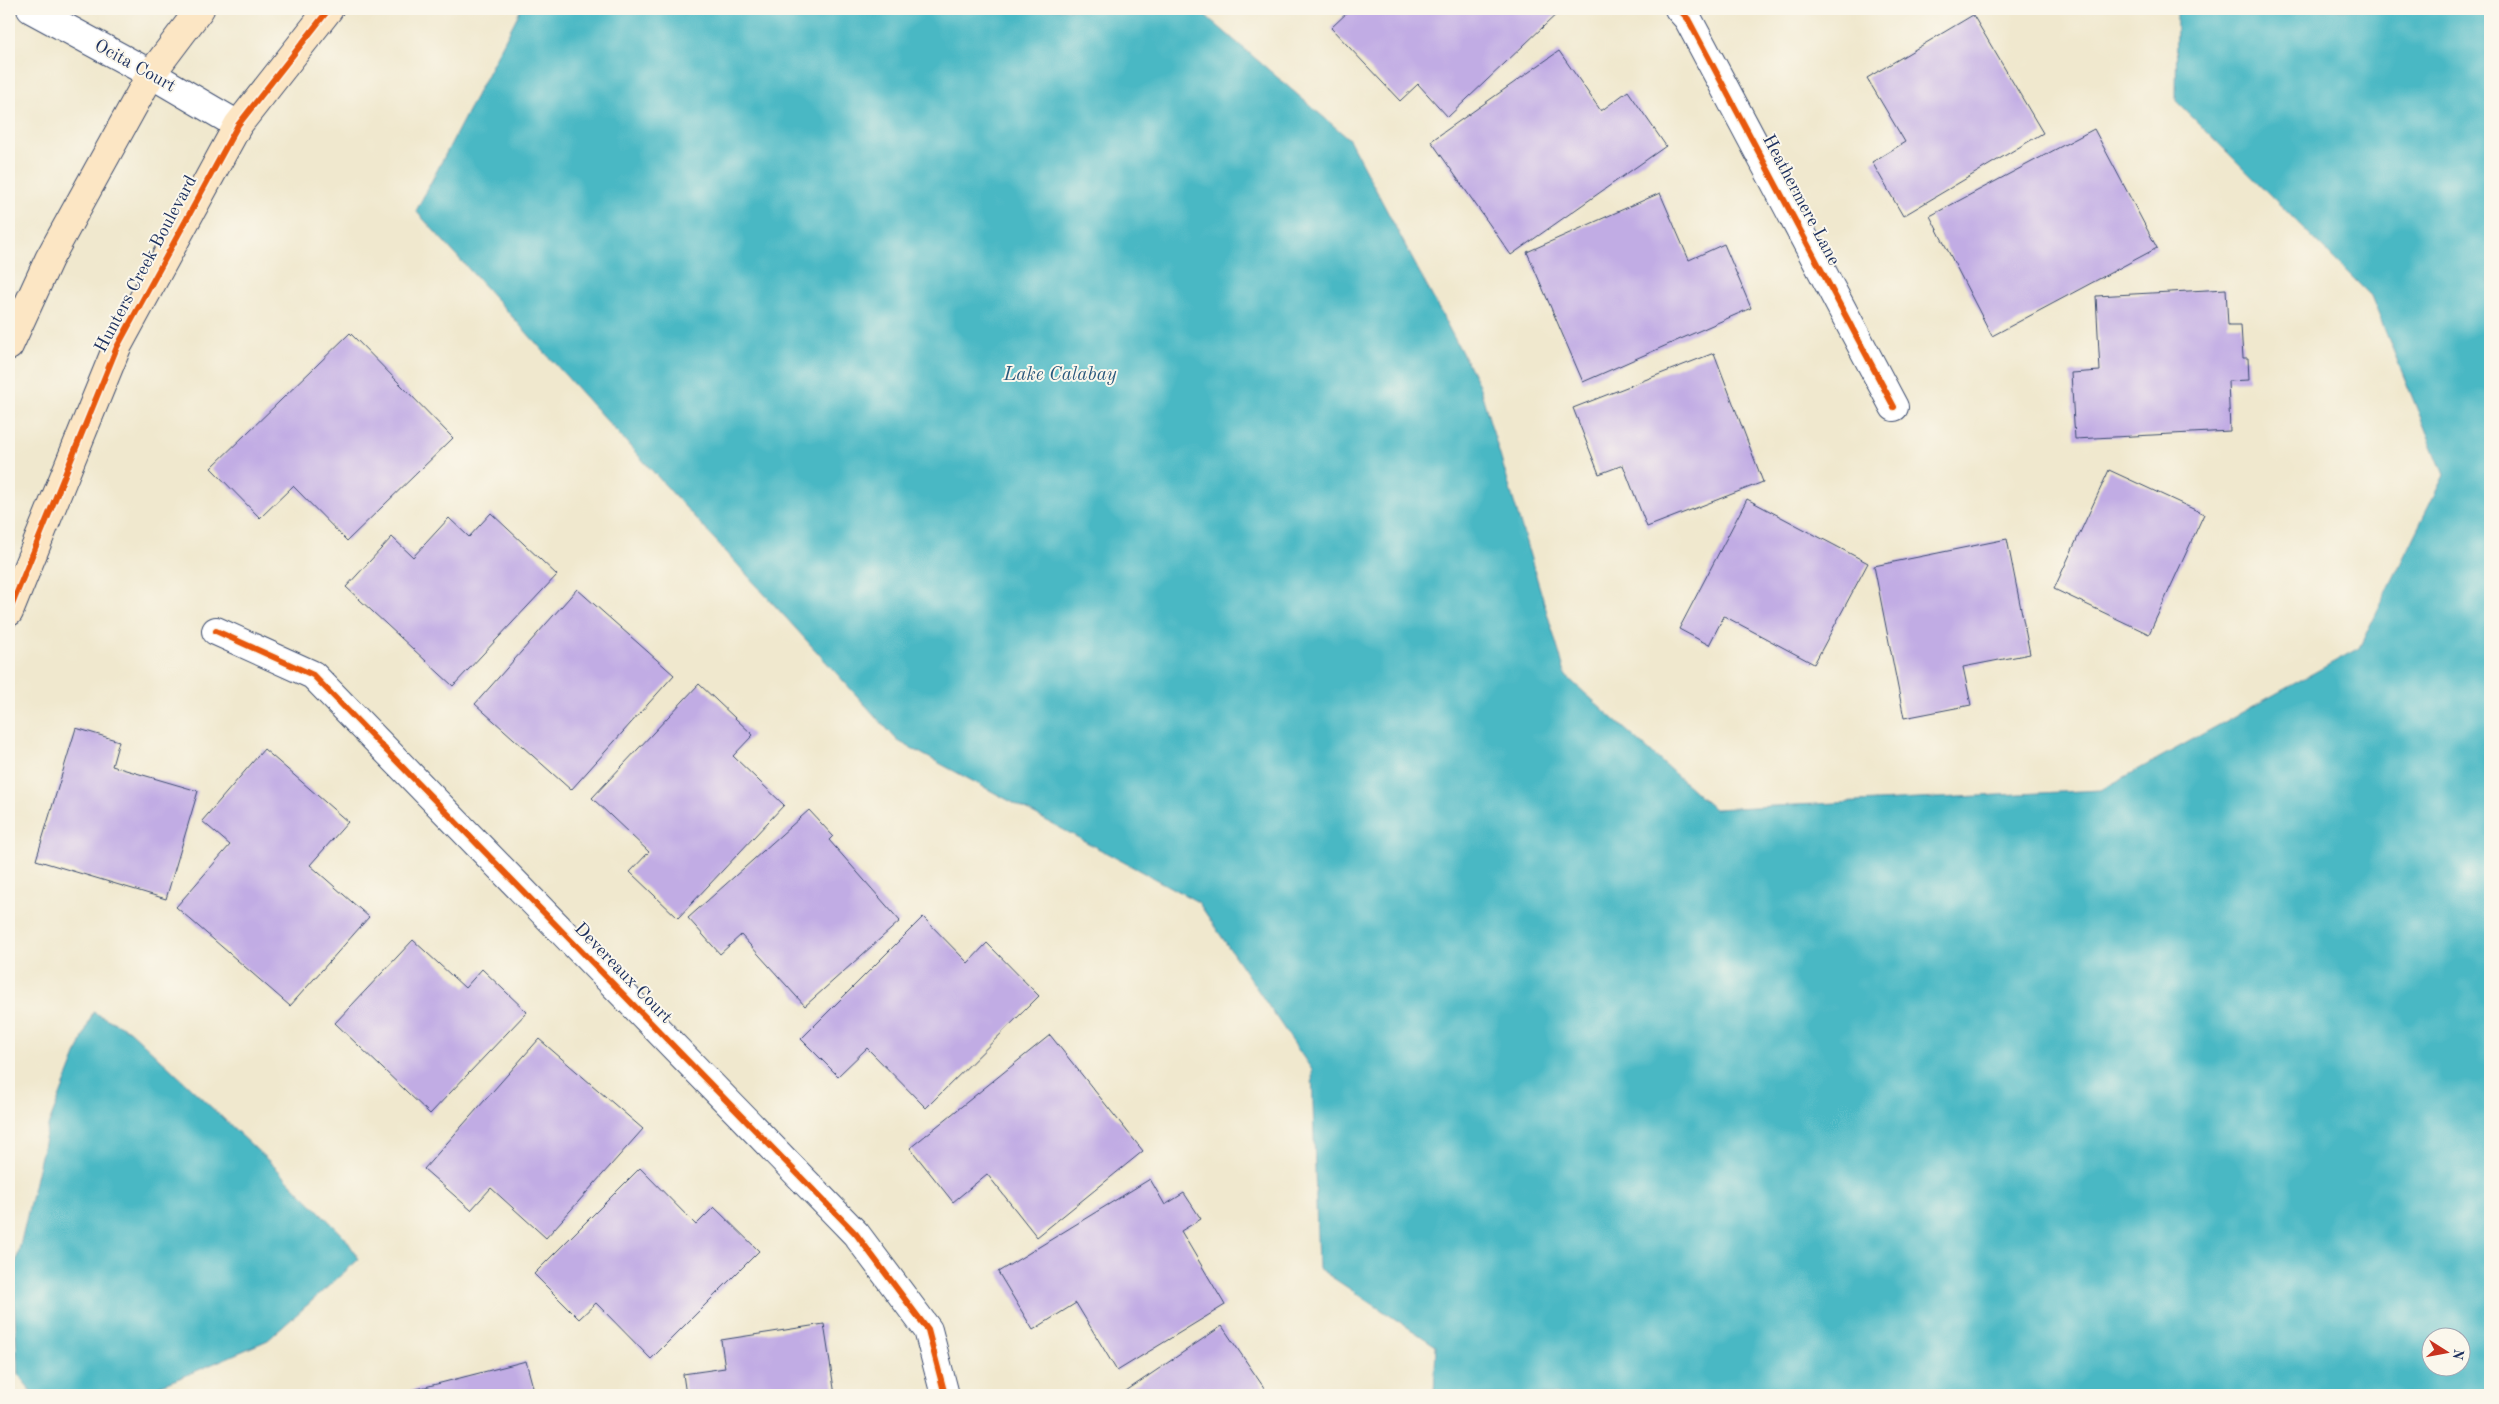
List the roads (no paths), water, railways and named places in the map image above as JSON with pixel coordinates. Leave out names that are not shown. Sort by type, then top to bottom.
[{"type":"street","name":"Ocita Court","points":[[31,9],[151,74],[238,125]]},
{"type":"street","points":[[9,346],[48,259],[151,74],[200,9]]},
{"type":"street","name":"Hunters Creek Boulevard","points":[[9,612],[117,347],[238,125],[329,9]]},
{"type":"street","name":"Heathermere Lane","points":[[1688,12],[1894,406]]},
{"type":"street","name":"Devereaux Court","points":[[216,631],[313,675],[856,1234],[928,1330],[945,1395]]},
{"type":"water","name":"Lake Calabay","points":[[521,9],[1198,9],[1349,139],[1479,385],[1566,676],[1714,809],[2101,790],[2359,648],[2444,475],[2371,296],[2176,101],[2177,9],[2490,9],[2490,1395],[1434,1395],[1436,1346],[1318,1268],[1312,1070],[1198,902],[898,741],[416,211]]},
{"type":"water","points":[[93,1012],[129,1030],[273,1165],[344,1236],[359,1259],[268,1340],[180,1378],[133,1395],[34,1395],[18,1374],[13,1276],[48,1126]]}]
